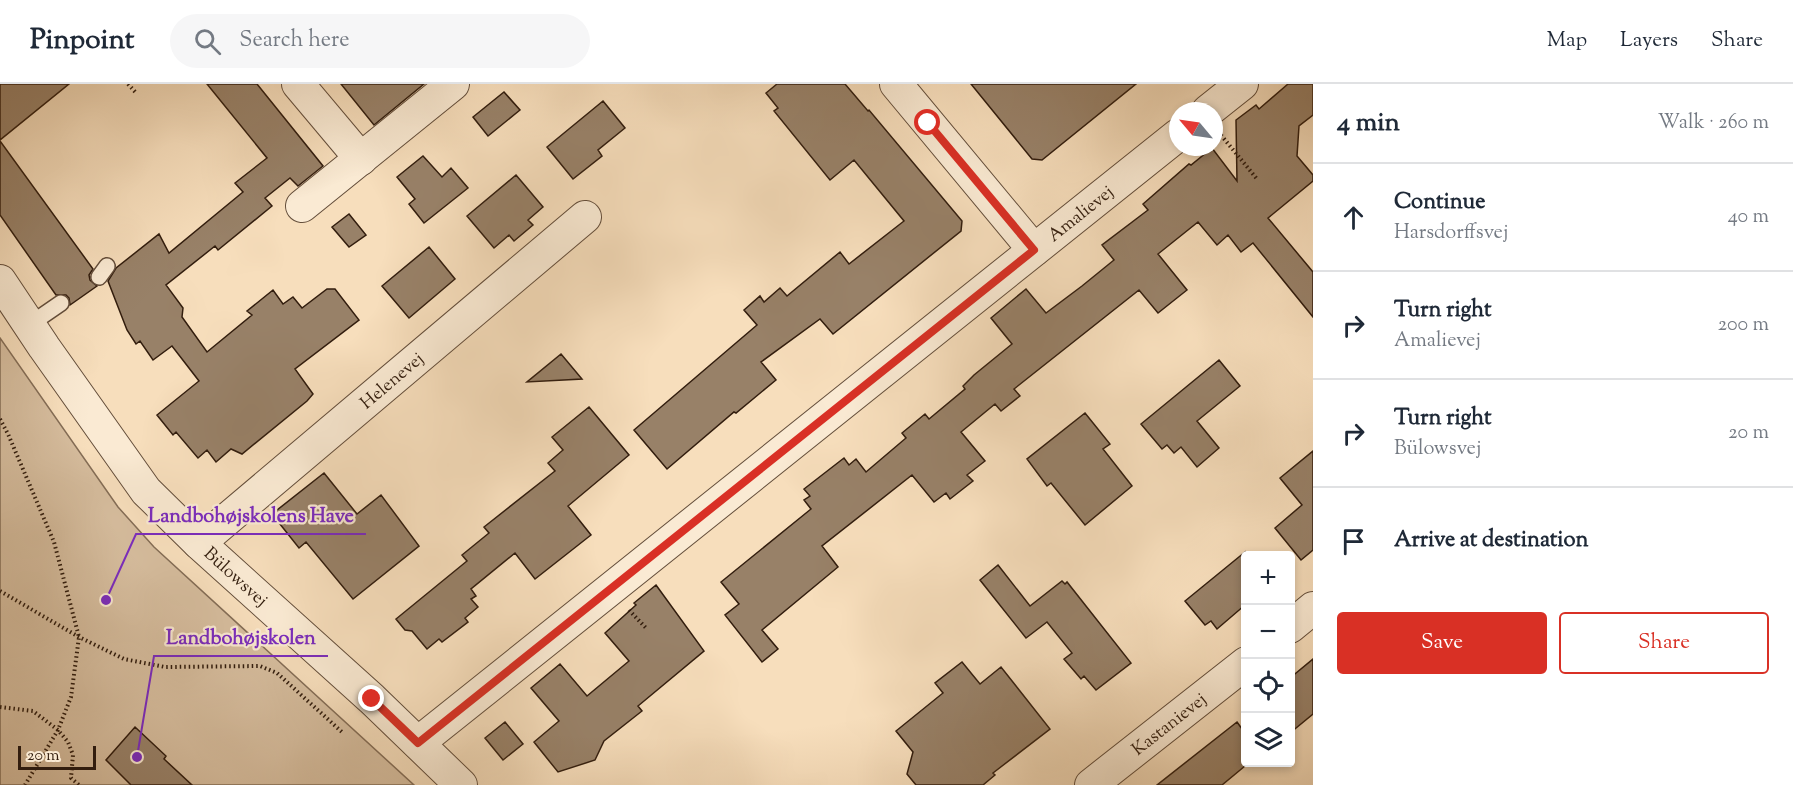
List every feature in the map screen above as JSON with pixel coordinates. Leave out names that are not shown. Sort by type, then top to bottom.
[{"type":"street","points":[[298,84],[361,159]]},
{"type":"street","points":[[302,206],[453,84]]},
{"type":"street","points":[[896,84],[1034,250]]},
{"type":"street","points":[[1219,102],[1242,84]]},
{"type":"street","name":"Amalievej","points":[[418,743],[1169,142]]},
{"type":"street","name":"Helenevej","points":[[199,543],[585,217]]},
{"type":"street","name":"Bülowsvej","points":[[0,281],[146,491],[199,543],[418,743],[460,785]]},
{"type":"street","points":[[1295,623],[1313,608]]},
{"type":"street","name":"Kastanievej","points":[[1091,785],[1241,666]]},
{"type":"lane","points":[[29,325],[61,303]]},
{"type":"path","points":[[128,84],[137,94]]},
{"type":"path","points":[[1223,137],[1257,179]]},
{"type":"path","points":[[0,419],[54,542],[79,637],[71,697],[58,730],[25,785]]},
{"type":"path","points":[[0,591],[79,637],[124,659],[165,667],[260,666],[277,673],[342,732]]},
{"type":"path","points":[[0,707],[33,711],[58,730],[68,742],[73,755],[71,778],[79,785]]},
{"type":"shaded area","points":[[0,338],[118,507],[154,547],[414,785],[0,785]]},
{"type":"building","points":[[0,84],[69,84],[0,140]]},
{"type":"building","points":[[207,84],[257,84],[323,166],[298,186],[290,178],[265,198],[272,206],[218,250],[215,246],[166,285],[183,308],[182,317],[207,352],[252,315],[247,311],[273,290],[283,304],[293,297],[302,308],[327,289],[335,289],[359,320],[295,369],[313,394],[307,401],[242,454],[231,449],[216,462],[207,450],[198,458],[176,432],[173,435],[157,415],[199,381],[172,346],[153,360],[140,341],[136,344],[127,330],[108,281],[116,268],[159,234],[169,253],[243,192],[235,183],[267,158]]},
{"type":"building","points":[[341,84],[424,84],[374,125]]},
{"type":"building","points":[[777,84],[845,84],[962,221],[961,231],[833,334],[820,319],[761,362],[776,380],[667,469],[634,430],[757,325],[744,310],[760,296],[764,302],[780,288],[787,296],[840,252],[849,264],[904,221],[854,160],[830,180],[774,111],[778,108],[766,93]]},
{"type":"building","points":[[971,84],[1136,84],[1042,160],[1032,159]]},
{"type":"building","points":[[1288,84],[1313,84],[1313,115],[1299,126],[1297,156],[1313,175],[1313,181],[1268,218],[1313,272],[1313,317],[1253,243],[1241,252],[1228,235],[1217,245],[1198,222],[1158,254],[1187,290],[1158,313],[1139,290],[1014,389],[1020,396],[1001,411],[995,404],[961,432],[985,461],[967,475],[973,481],[950,499],[946,493],[934,502],[912,475],[822,546],[838,567],[762,630],[778,649],[762,662],[725,615],[739,604],[721,582],[811,509],[804,500],[810,496],[804,489],[844,458],[849,465],[856,459],[866,472],[906,438],[902,433],[925,414],[929,419],[965,389],[963,386],[974,375],[1012,344],[991,318],[1026,289],[1046,313],[1082,286],[1114,260],[1102,245],[1148,210],[1143,204],[1189,164],[1191,165],[1202,156],[1218,156],[1237,181],[1236,120],[1256,105],[1259,109]]},
{"type":"building","points":[[504,92],[520,110],[488,136],[473,117]]},
{"type":"building","points":[[603,101],[625,128],[598,150],[602,156],[573,179],[547,147]]},
{"type":"building","points":[[0,141],[93,269],[89,275],[90,280],[97,286],[70,305],[66,295],[56,295],[0,215]]},
{"type":"building","points":[[423,156],[442,177],[451,168],[468,188],[424,223],[409,204],[415,199],[397,177]]},
{"type":"building","points":[[516,175],[543,207],[528,220],[533,225],[514,241],[509,235],[494,248],[467,216]]},
{"type":"building","points":[[349,214],[366,235],[349,247],[332,227]]},
{"type":"building","points":[[429,247],[455,279],[409,318],[382,286]]},
{"type":"building","points":[[561,354],[582,379],[527,382]]},
{"type":"building","points":[[1219,360],[1240,386],[1197,421],[1219,448],[1197,467],[1181,447],[1174,453],[1167,445],[1162,449],[1141,424]]},
{"type":"building","points":[[589,407],[629,455],[568,506],[591,535],[535,579],[515,553],[471,589],[476,596],[471,599],[478,607],[465,618],[468,622],[442,642],[439,639],[427,649],[412,631],[405,630],[396,619],[467,561],[462,555],[489,533],[484,527],[555,471],[548,463],[563,450],[552,437]]},
{"type":"building","points":[[1085,413],[1110,444],[1103,449],[1132,486],[1085,525],[1051,483],[1047,486],[1027,459]]},
{"type":"building","points":[[1313,451],[1313,550],[1301,560],[1275,528],[1302,505],[1280,478]]},
{"type":"building","points":[[324,473],[357,514],[381,495],[419,546],[353,599],[306,542],[299,548],[272,514]]},
{"type":"building","points":[[1241,555],[1241,608],[1217,629],[1211,621],[1205,625],[1185,601]]},
{"type":"building","points":[[998,565],[1030,606],[1062,581],[1065,584],[1067,582],[1131,663],[1096,690],[1084,676],[1081,679],[1064,659],[1072,653],[1047,622],[1026,638],[980,580]]},
{"type":"building","points":[[656,585],[704,651],[638,706],[642,711],[604,741],[595,760],[558,772],[534,742],[559,721],[531,688],[560,664],[587,696],[629,661],[605,633],[636,605],[634,603]]},
{"type":"building","points":[[1313,659],[1313,714],[1295,729],[1295,713],[1295,674]]},
{"type":"building","points":[[962,662],[980,684],[1001,667],[1050,729],[993,773],[995,775],[983,785],[916,785],[907,774],[913,752],[896,731],[943,693],[935,683]]},
{"type":"building","points":[[505,722],[523,744],[503,760],[485,738]]},
{"type":"building","points":[[1237,722],[1241,728],[1241,767],[1244,767],[1222,785],[1157,785]]},
{"type":"building","points":[[135,727],[192,785],[131,785],[106,760]]},
{"type":"place","name":"Landbohøjskolens Have","points":[[106,600]]},
{"type":"place","name":"Landbohøjskolen","points":[[137,757]]},
{"type":"route","points":[[372,699],[418,743],[1034,250],[928,123]]}]
